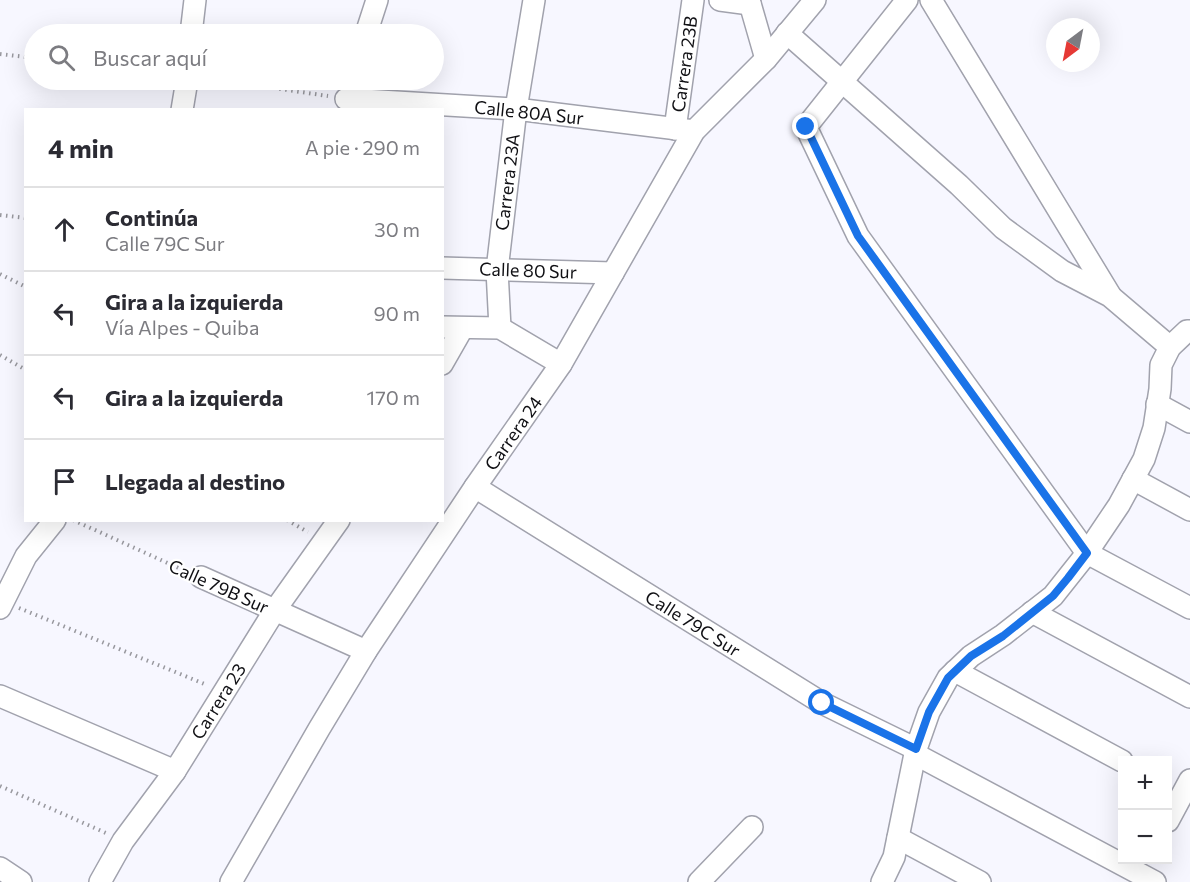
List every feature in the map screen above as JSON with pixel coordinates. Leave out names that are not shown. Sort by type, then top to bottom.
[{"type":"street","points":[[192,24],[195,0]]},
{"type":"street","points":[[369,24],[377,0]]},
{"type":"street","name":"Carrera 23A","points":[[500,328],[497,270],[516,109],[534,0]]},
{"type":"street","name":"Carrera 23B","points":[[685,130],[693,0]]},
{"type":"street","points":[[720,0],[750,2],[766,58]]},
{"type":"street","name":"Carrera 24","points":[[231,882],[366,651],[475,487],[561,364],[613,273],[685,130],[766,58],[815,0]]},
{"type":"street","points":[[907,0],[806,127],[858,236],[1087,553],[1190,608]]},
{"type":"street","points":[[932,0],[1110,296]]},
{"type":"street","points":[[787,33],[959,185],[1003,228],[1062,271],[1110,296],[1170,347]]},
{"type":"street","points":[[182,108],[185,90]]},
{"type":"street","name":"Calle 80A Sur","points":[[348,96],[516,109],[685,130]]},
{"type":"street","name":"Calle 80 Sur","points":[[444,268],[613,273]]},
{"type":"street","points":[[444,357],[452,328],[500,328],[561,364]]},
{"type":"street","points":[[882,882],[894,857],[916,752],[929,712],[948,678],[971,656],[1003,636],[1053,596],[1087,553],[1119,505],[1144,459],[1154,428],[1161,365],[1170,347],[1190,331]]},
{"type":"street","points":[[1157,404],[1190,422]]},
{"type":"street","points":[[1133,479],[1190,510]]},
{"type":"street","name":"Calle 79C Sur","points":[[475,487],[822,703],[1143,874]]},
{"type":"street","points":[[2,605],[26,556],[53,522]]},
{"type":"street","name":"Carrera 23","points":[[100,882],[123,841],[175,771],[275,610],[338,522]]},
{"type":"street","name":"Calle 79B Sur","points":[[201,577],[366,651]]},
{"type":"street","points":[[1032,612],[1190,697]]},
{"type":"street","points":[[955,671],[1118,759]]},
{"type":"street","points":[[0,696],[175,771]]},
{"type":"street","points":[[1172,810],[1182,789]]},
{"type":"street","points":[[699,882],[752,827]]},
{"type":"street","points":[[898,838],[980,882]]},
{"type":"street","points":[[0,868],[21,882]]},
{"type":"path","points":[[0,54],[24,57]]},
{"type":"path","points":[[300,90],[348,96]]},
{"type":"path","points":[[0,215],[24,218]]},
{"type":"path","points":[[0,274],[24,286]]},
{"type":"path","points":[[0,355],[24,369]]},
{"type":"path","name":"Calle 79B Sur","points":[[77,522],[201,577]]},
{"type":"path","points":[[2,605],[224,692]]},
{"type":"path","points":[[0,786],[123,841]]},
{"type":"route","points":[[806,127],[858,236],[1087,553],[1053,596],[1003,636],[971,656],[948,678],[929,712],[916,749],[822,703]]}]
